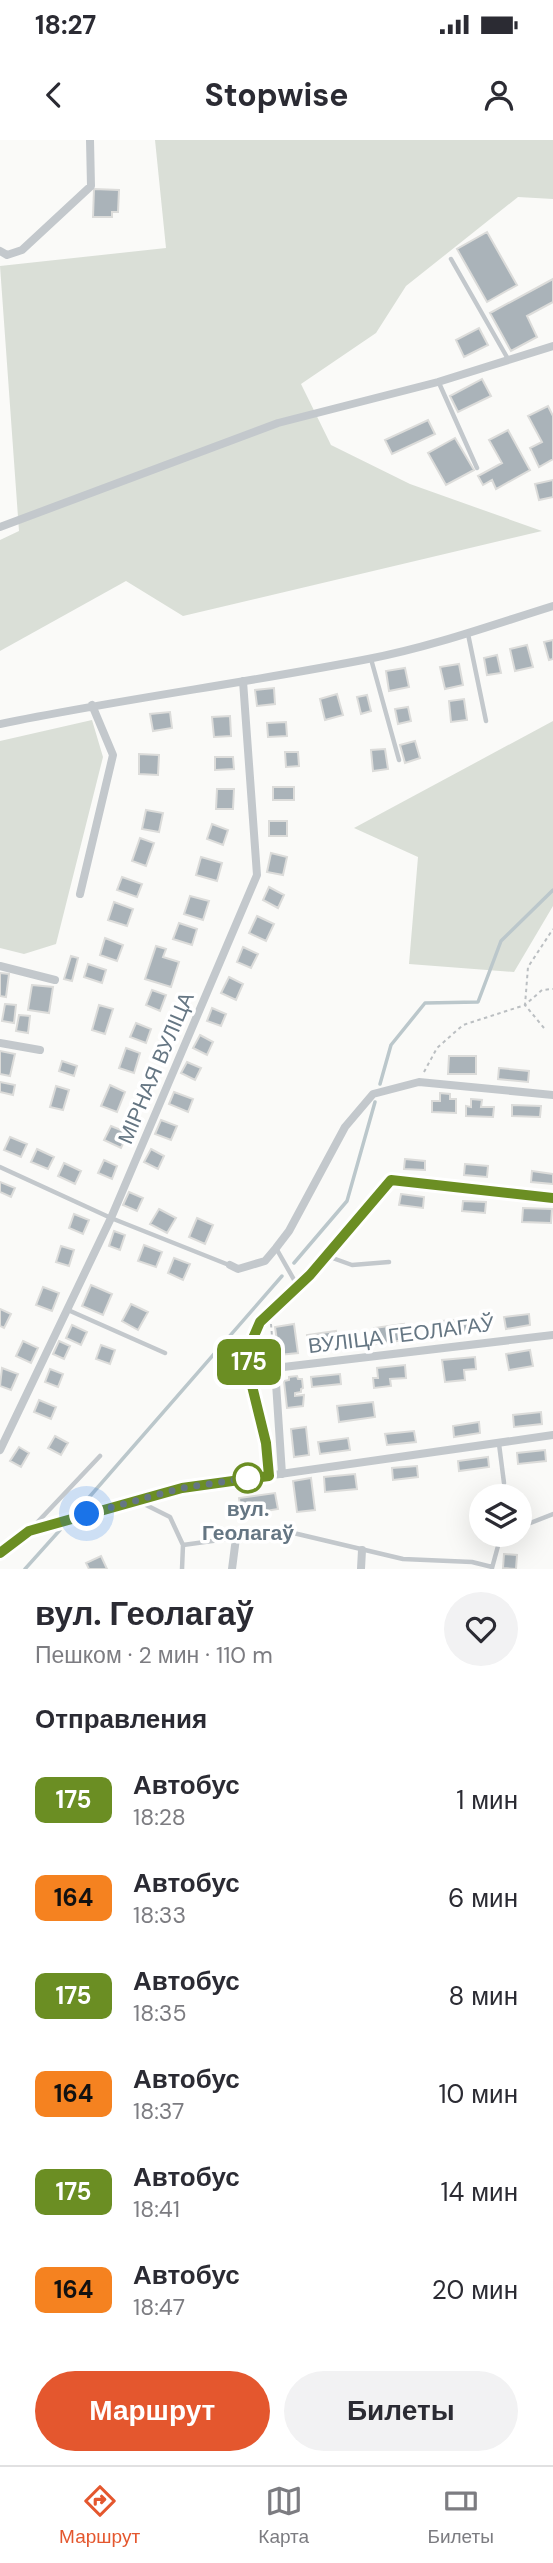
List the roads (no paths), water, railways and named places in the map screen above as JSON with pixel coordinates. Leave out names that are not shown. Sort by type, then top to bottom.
[{"type":"street","points":[[0,251],[6,255],[22,250],[91,186],[90,140]]},
{"type":"street","points":[[0,527],[278,423],[438,382],[553,346]]},
{"type":"street","points":[[0,724],[92,705],[371,659],[553,606]]},
{"type":"street","name":"МІРНАЯ ВУЛІЦА","points":[[0,1450],[111,1218],[257,875],[243,681]]},
{"type":"street","points":[[80,894],[113,755],[92,705]]},
{"type":"street","points":[[0,966],[55,980]]},
{"type":"street","points":[[0,1043],[40,1050]]},
{"type":"street","points":[[230,1265],[238,1269],[265,1261],[276,1248],[289,1231],[345,1127],[373,1094],[419,1082],[553,1095]]},
{"type":"street","points":[[269,1476],[266,1443],[247,1352],[260,1322],[298,1286],[391,1180],[553,1198]]},
{"type":"street","name":"ВУЛІЦА ГЕОЛАГАЎ","points":[[282,1474],[275,1368],[553,1335]]},
{"type":"street","points":[[0,1553],[29,1531],[182,1488],[553,1435]]},
{"type":"street","points":[[232,1569],[236,1538]]},
{"type":"street","points":[[361,1569],[362,1550]]},
{"type":"lane","points":[[451,259],[509,360]]},
{"type":"lane","points":[[438,382],[477,468]]},
{"type":"lane","points":[[467,633],[486,721]]},
{"type":"lane","points":[[371,659],[399,760]]},
{"type":"lane","points":[[0,1167],[111,1218],[230,1265]]},
{"type":"lane","points":[[276,1248],[298,1286]]},
{"type":"lane","points":[[326,1255],[352,1265],[389,1262]]},
{"type":"lane","points":[[67,1309],[164,1353]]},
{"type":"lane","points":[[499,1443],[504,1483]]},
{"type":"lane","points":[[29,1531],[100,1456]]},
{"type":"lane","points":[[137,1500],[170,1517],[183,1545],[182,1569]]},
{"type":"lane","points":[[532,1522],[553,1514]]},
{"type":"lane","points":[[183,1545],[285,1531],[403,1559],[472,1562],[491,1568],[497,1547]]},
{"type":"waterway","points":[[380,1084],[391,1045],[425,1003],[478,1002],[501,941],[553,890]]},
{"type":"waterway","points":[[294,1263],[347,1201],[375,1102]]},
{"type":"waterway","points":[[78,1510],[282,1276]]},
{"type":"waterway","points":[[25,1569],[60,1530]]},
{"type":"place","name":"вул. Геолагаў","points":[[248,1478]]}]
